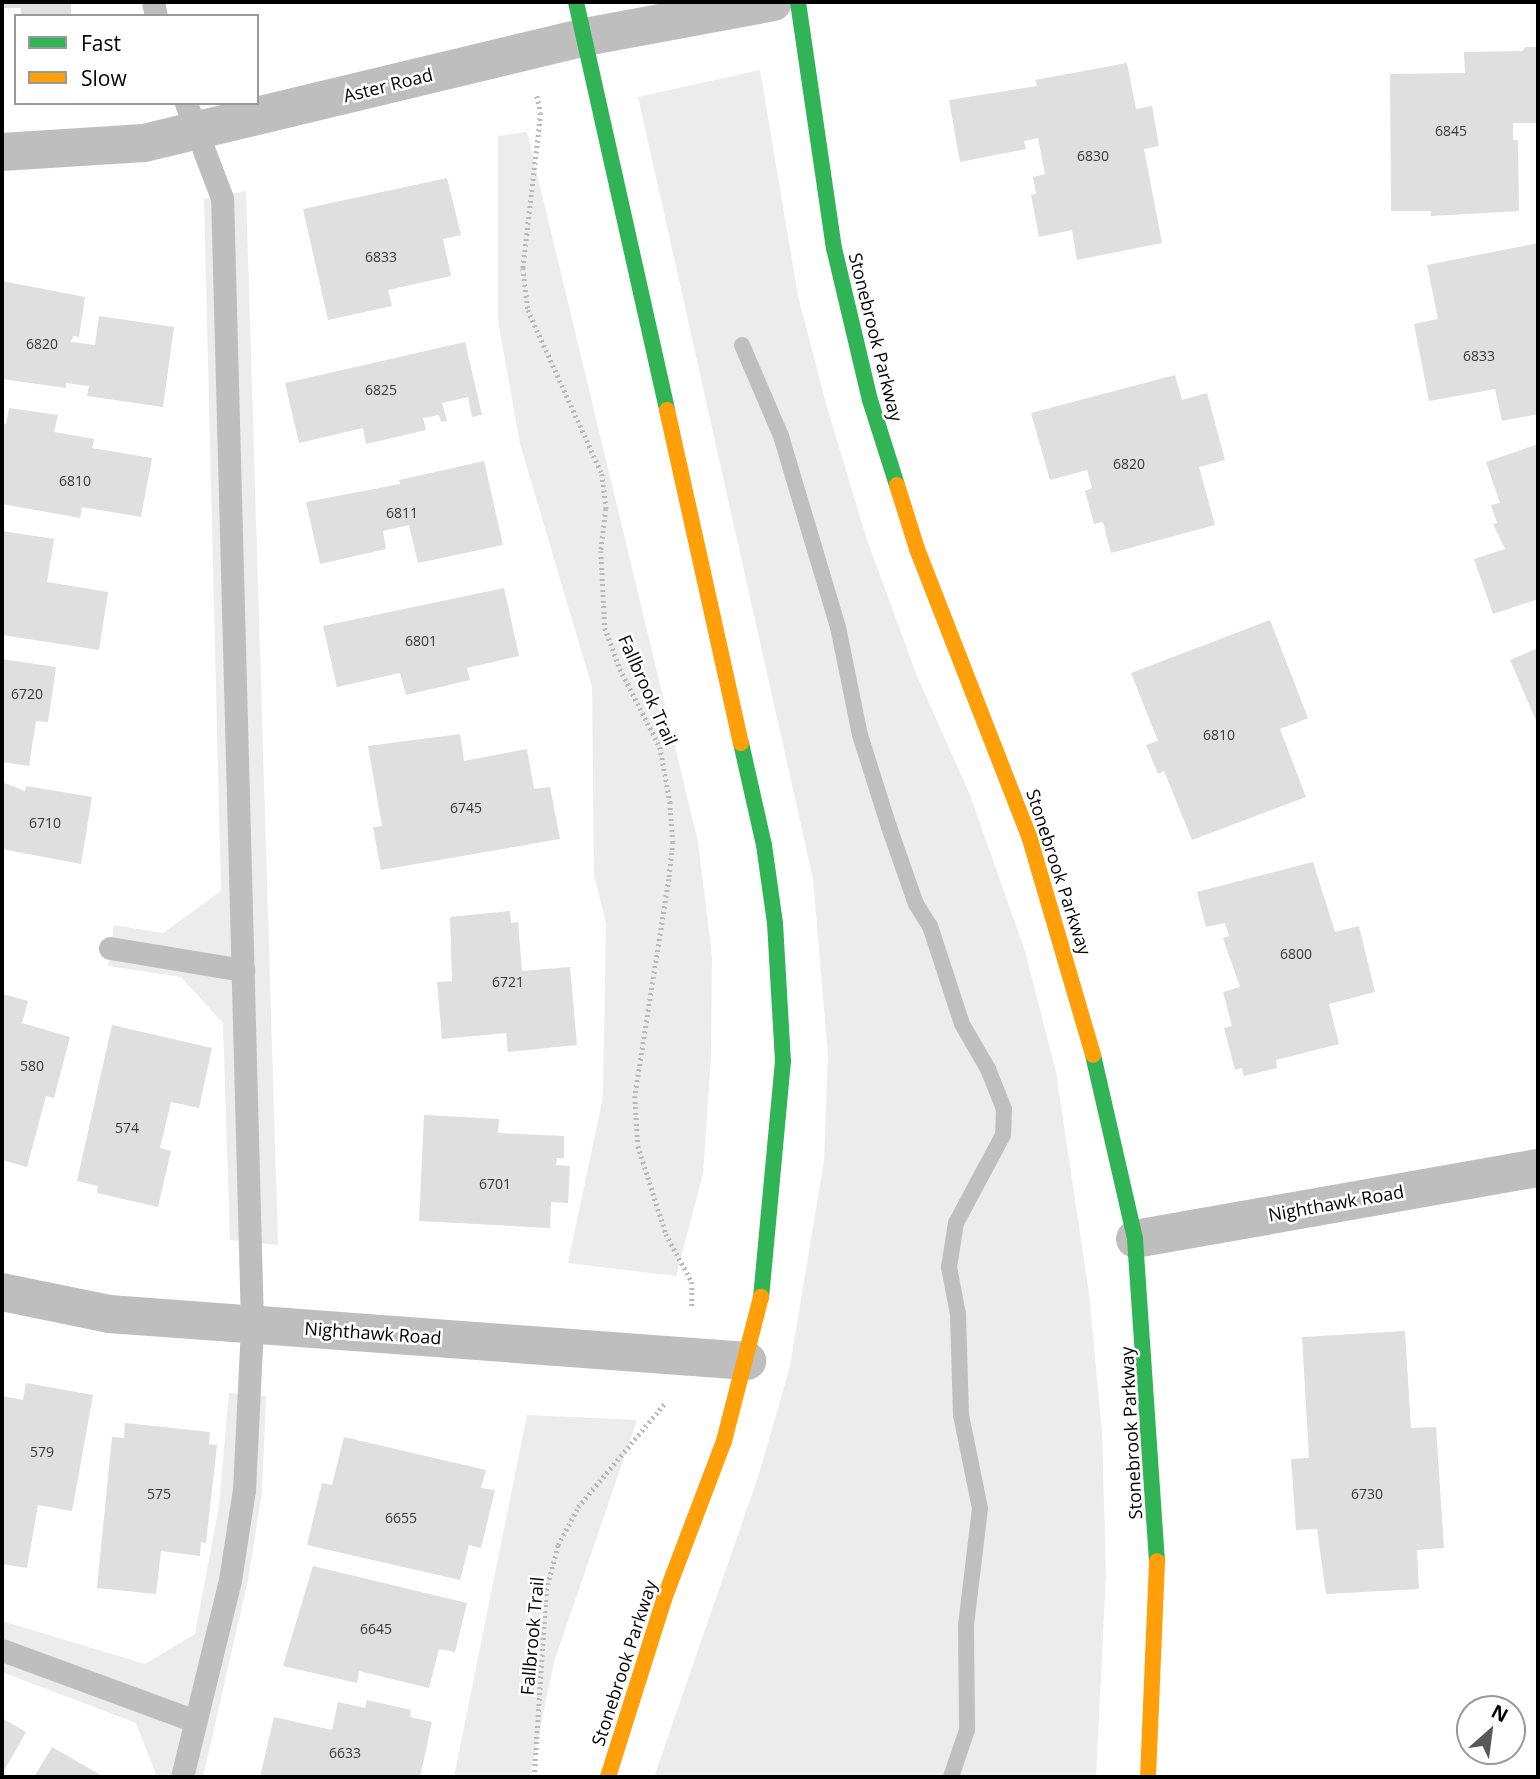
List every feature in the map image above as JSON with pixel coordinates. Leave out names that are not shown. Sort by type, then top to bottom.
[{"type":"street","name":"Aster Road","points":[[259,100],[581,20],[773,2]]},
{"type":"street","name":"Stonebrook Parkway","points":[[798,2],[834,248],[870,400],[917,550],[1030,836],[1080,999],[1135,1239],[1147,1369],[1157,1565],[1148,1777]]},
{"type":"street","name":"Stonebrook Parkway","points":[[581,20],[764,845],[775,923],[783,1061],[767,1270],[747,1361],[724,1441],[660,1612],[608,1777]]},
{"type":"street","name":"Aster Road","points":[[2,152],[104,148],[193,117],[241,105]]},
{"type":"street","name":"Nighthawk Road","points":[[1135,1239],[1538,1168]]},
{"type":"street","name":"Nighthawk Road","points":[[2,1292],[109,1314],[747,1361]]},
{"type":"lane","points":[[182,1777],[230,1580],[244,1490],[252,1325],[222,198],[193,117]]},
{"type":"lane","points":[[110,948],[243,970]]},
{"type":"lane","points":[[2,1650],[195,1721]]},
{"type":"path","name":"Fallbrook Trail","points":[[541,113],[525,225],[523,268],[528,310],[601,474],[606,509],[601,551],[605,628],[620,669],[660,747],[670,802],[673,842],[669,879],[635,1096],[638,1146],[666,1234],[692,1282]]},
{"type":"path","name":"Fallbrook Trail","points":[[534,1777],[546,1590],[558,1545],[578,1507],[662,1408]]},
{"type":"shaded area","points":[[760,70],[798,296],[827,407],[867,540],[917,676],[970,795],[1025,951],[1056,1072],[1089,1294],[1102,1432],[1106,1574],[1096,1777],[654,1777],[758,1477],[790,1366],[824,1161],[828,1056],[813,879],[638,97]]},
{"type":"shaded area","points":[[527,132],[698,842],[712,956],[711,1057],[703,1174],[676,1276],[568,1263],[603,1097],[606,923],[594,875],[592,687],[520,444],[498,320],[498,136]]},
{"type":"shaded area","points":[[246,191],[278,1245],[230,1240],[223,1023],[181,977],[108,966],[114,925],[163,933],[221,891],[204,199]]},
{"type":"shaded area","points":[[229,1393],[266,1396],[262,1492],[248,1580],[203,1777],[157,1777],[136,1723],[2,1672],[2,1621],[145,1664],[195,1634],[219,1506]]},
{"type":"shaded area","points":[[527,1415],[637,1420],[554,1662],[530,1777],[454,1777]]},
{"type":"building","points":[[2,2],[71,2],[71,14],[21,14],[21,8],[2,8]]},
{"type":"building","points":[[1525,47],[1538,47],[1538,123],[1513,123],[1513,140],[1518,140],[1519,211],[1431,216],[1431,211],[1391,211],[1390,74],[1465,73],[1464,52],[1523,51]]},
{"type":"building","points":[[1127,63],[1136,109],[1152,106],[1159,146],[1144,149],[1162,243],[1077,260],[1072,230],[1039,237],[1031,195],[1036,194],[1033,177],[1045,174],[1038,138],[1024,141],[1026,149],[960,162],[949,100],[1037,86],[1035,80]]},
{"type":"building","points":[[447,178],[461,235],[443,239],[451,276],[388,290],[392,306],[328,320],[303,209]]},
{"type":"building","points":[[1538,243],[1538,414],[1502,421],[1495,389],[1429,401],[1414,324],[1438,319],[1427,265]]},
{"type":"building","points":[[2,281],[85,297],[79,337],[73,336],[71,342],[95,345],[99,316],[174,327],[163,407],[87,396],[89,386],[66,383],[66,388],[2,379]]},
{"type":"building","points":[[465,342],[482,415],[472,417],[468,397],[442,403],[447,421],[441,422],[439,415],[423,418],[426,430],[366,444],[363,428],[299,443],[285,383]]},
{"type":"building","points":[[1175,375],[1182,400],[1207,393],[1225,460],[1199,467],[1215,525],[1111,553],[1103,522],[1094,524],[1085,491],[1092,488],[1087,470],[1050,480],[1031,413]]},
{"type":"building","points":[[9,408],[58,415],[54,432],[94,439],[92,448],[152,458],[141,517],[82,507],[80,518],[2,504],[2,423],[6,424]]},
{"type":"building","points":[[1538,444],[1538,599],[1493,614],[1474,559],[1505,549],[1493,524],[1497,523],[1491,505],[1500,503],[1486,462]]},
{"type":"building","points":[[484,461],[503,545],[418,563],[409,525],[383,531],[386,549],[320,564],[306,502],[400,484],[399,480]]},
{"type":"building","points":[[2,531],[54,539],[47,582],[108,592],[99,650],[2,635]]},
{"type":"building","points":[[504,588],[519,656],[467,668],[470,680],[406,695],[400,673],[337,687],[323,626]]},
{"type":"building","points":[[1270,620],[1308,718],[1280,729],[1306,797],[1192,840],[1164,771],[1158,774],[1146,745],[1158,741],[1131,673]]},
{"type":"building","points":[[1538,648],[1538,725],[1510,660]]},
{"type":"building","points":[[2,659],[56,667],[48,722],[36,721],[29,766],[2,762]]},
{"type":"building","points":[[460,734],[464,761],[527,749],[534,789],[550,787],[560,839],[381,870],[373,827],[382,826],[368,746]]},
{"type":"building","points":[[2,782],[25,791],[26,786],[92,797],[81,864],[2,849]]},
{"type":"building","points":[[1313,862],[1335,932],[1359,926],[1375,992],[1329,1004],[1339,1044],[1276,1060],[1277,1068],[1244,1076],[1242,1068],[1235,1070],[1224,1028],[1232,1026],[1223,992],[1240,987],[1223,938],[1229,936],[1225,923],[1206,927],[1197,892]]},
{"type":"building","points":[[510,911],[511,923],[518,922],[522,971],[570,967],[577,1045],[508,1052],[506,1033],[442,1039],[437,982],[452,981],[450,917]]},
{"type":"building","points":[[2,994],[28,1001],[22,1023],[70,1037],[54,1098],[46,1096],[27,1167],[2,1160]]},
{"type":"building","points":[[112,1025],[212,1048],[199,1108],[171,1102],[160,1148],[171,1151],[158,1207],[97,1193],[98,1186],[77,1181]]},
{"type":"building","points":[[424,1115],[499,1119],[498,1133],[564,1136],[564,1158],[557,1158],[556,1165],[570,1166],[568,1203],[551,1202],[550,1228],[419,1221]]},
{"type":"building","points":[[1405,1331],[1411,1428],[1436,1427],[1444,1548],[1417,1550],[1419,1589],[1326,1594],[1317,1529],[1296,1530],[1291,1459],[1309,1458],[1302,1337]]},
{"type":"building","points":[[26,1383],[93,1395],[72,1511],[38,1505],[27,1568],[2,1564],[2,1396],[23,1400]]},
{"type":"building","points":[[125,1423],[210,1432],[209,1444],[217,1445],[206,1543],[201,1542],[200,1556],[161,1551],[156,1594],[97,1588],[112,1437],[124,1438]]},
{"type":"building","points":[[344,1437],[486,1470],[481,1488],[495,1490],[481,1548],[469,1545],[460,1580],[307,1545],[322,1483],[332,1485]]},
{"type":"building","points":[[313,1566],[467,1603],[455,1652],[439,1649],[429,1688],[359,1671],[357,1683],[283,1666]]},
{"type":"building","points":[[367,1700],[411,1710],[410,1717],[432,1722],[420,1777],[260,1777],[274,1717],[332,1730],[338,1702],[365,1708]]},
{"type":"building","points":[[2,1718],[26,1732],[2,1774]]},
{"type":"building","points":[[52,1747],[104,1777],[34,1777]]},
{"type":"waterway","points":[[742,345],[781,436],[838,627],[860,735],[889,827],[916,904],[930,926],[962,1024],[988,1069],[1004,1109],[1003,1135],[956,1223],[949,1267],[958,1314],[961,1415],[980,1508],[966,1626],[967,1730],[951,1777]]},
{"type":"traffic: fast","points":[[576,2],[667,410]]},
{"type":"traffic: fast","points":[[798,2],[834,248],[870,400],[897,485]]},
{"type":"traffic: fast","points":[[741,743],[764,845],[775,923],[783,1061],[761,1297]]},
{"type":"traffic: fast","points":[[1093,1055],[1135,1239],[1157,1561]]},
{"type":"traffic: slow","points":[[667,410],[741,743]]},
{"type":"traffic: slow","points":[[897,485],[917,549],[1029,836],[1093,1055]]},
{"type":"traffic: slow","points":[[608,1777],[664,1599],[724,1441],[761,1297]]},
{"type":"traffic: slow","points":[[1148,1777],[1157,1561]]}]
